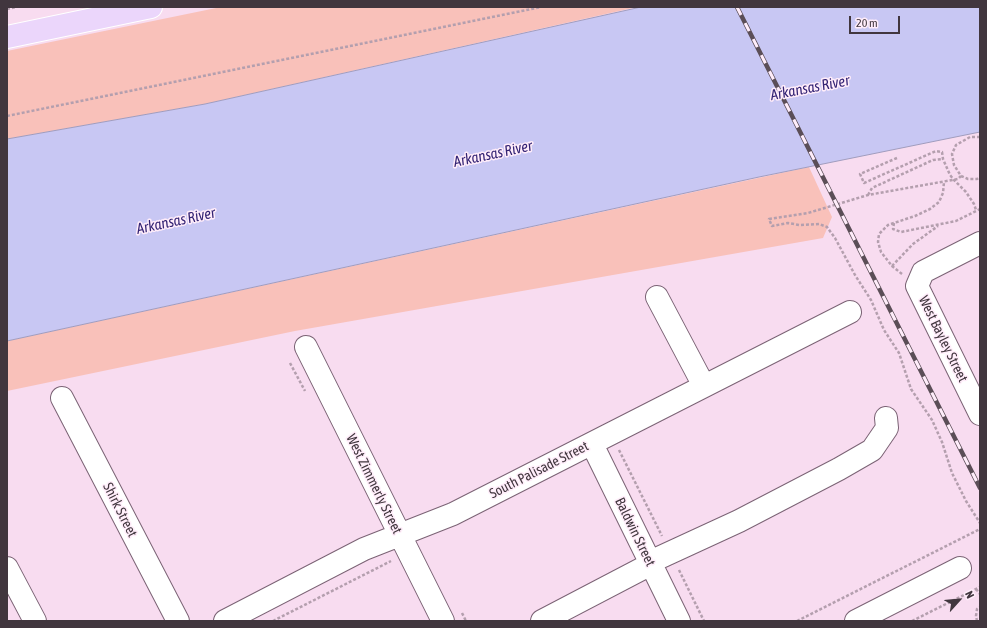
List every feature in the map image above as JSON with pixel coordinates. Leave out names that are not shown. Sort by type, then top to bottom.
[{"type":"main road","points":[[7,37],[151,7]]},
{"type":"street","points":[[917,286],[923,272],[980,243]]},
{"type":"street","name":"West Bayley Street","points":[[917,286],[980,414]]},
{"type":"street","points":[[657,297],[704,386]]},
{"type":"street","name":"South Palisade Street","points":[[225,621],[364,549],[453,514],[850,312]]},
{"type":"street","name":"West Zimmerly Street","points":[[306,347],[443,621]]},
{"type":"street","name":"Shirk Street","points":[[62,398],[178,621]]},
{"type":"street","points":[[542,621],[670,553],[739,521],[786,495],[839,469],[872,450],[887,428],[886,418]]},
{"type":"street","name":"Baldwin Street","points":[[592,444],[679,621]]},
{"type":"street","points":[[7,568],[35,621]]},
{"type":"street","points":[[856,621],[960,568]]},
{"type":"path","points":[[7,9],[16,7]]},
{"type":"path","points":[[7,116],[541,7]]},
{"type":"path","points":[[980,137],[970,137],[956,145],[952,154],[954,165],[961,176],[968,179],[980,177]]},
{"type":"path","points":[[897,158],[860,174],[864,183],[936,152],[942,152],[948,171],[954,180],[966,192],[976,210]]},
{"type":"path","points":[[868,195],[872,188],[933,160],[943,159]]},
{"type":"path","points":[[961,176],[954,180],[868,195],[808,213],[769,219],[772,226],[788,224],[819,224],[827,227],[835,238],[855,275],[872,300],[884,330],[899,353],[911,389],[932,420],[942,442],[952,473],[966,501],[980,523]]},
{"type":"path","points":[[917,286],[892,266],[881,252],[878,242],[879,234],[888,225],[925,212],[939,202],[943,193],[944,182]]},
{"type":"path","points":[[894,222],[893,229],[900,232],[956,221],[980,209]]},
{"type":"path","points":[[892,266],[913,244],[940,224]]},
{"type":"path","points":[[617,446],[704,621]]},
{"type":"path","points":[[797,621],[980,529]]},
{"type":"path","points":[[912,621],[980,587]]},
{"type":"path","points":[[976,590],[980,594]]},
{"type":"path","points":[[977,621],[976,616],[980,607]]},
{"type":"shaded area","points":[[221,7],[637,7],[205,104],[7,139],[7,51]]},
{"type":"shaded area","points":[[809,167],[832,217],[823,238],[295,331],[7,391],[7,341]]},
{"type":"water","name":"Arkansas River","points":[[641,7],[980,7],[980,132],[759,177],[7,341],[7,139],[205,104]]},
{"type":"railway","points":[[737,7],[980,488]]}]
